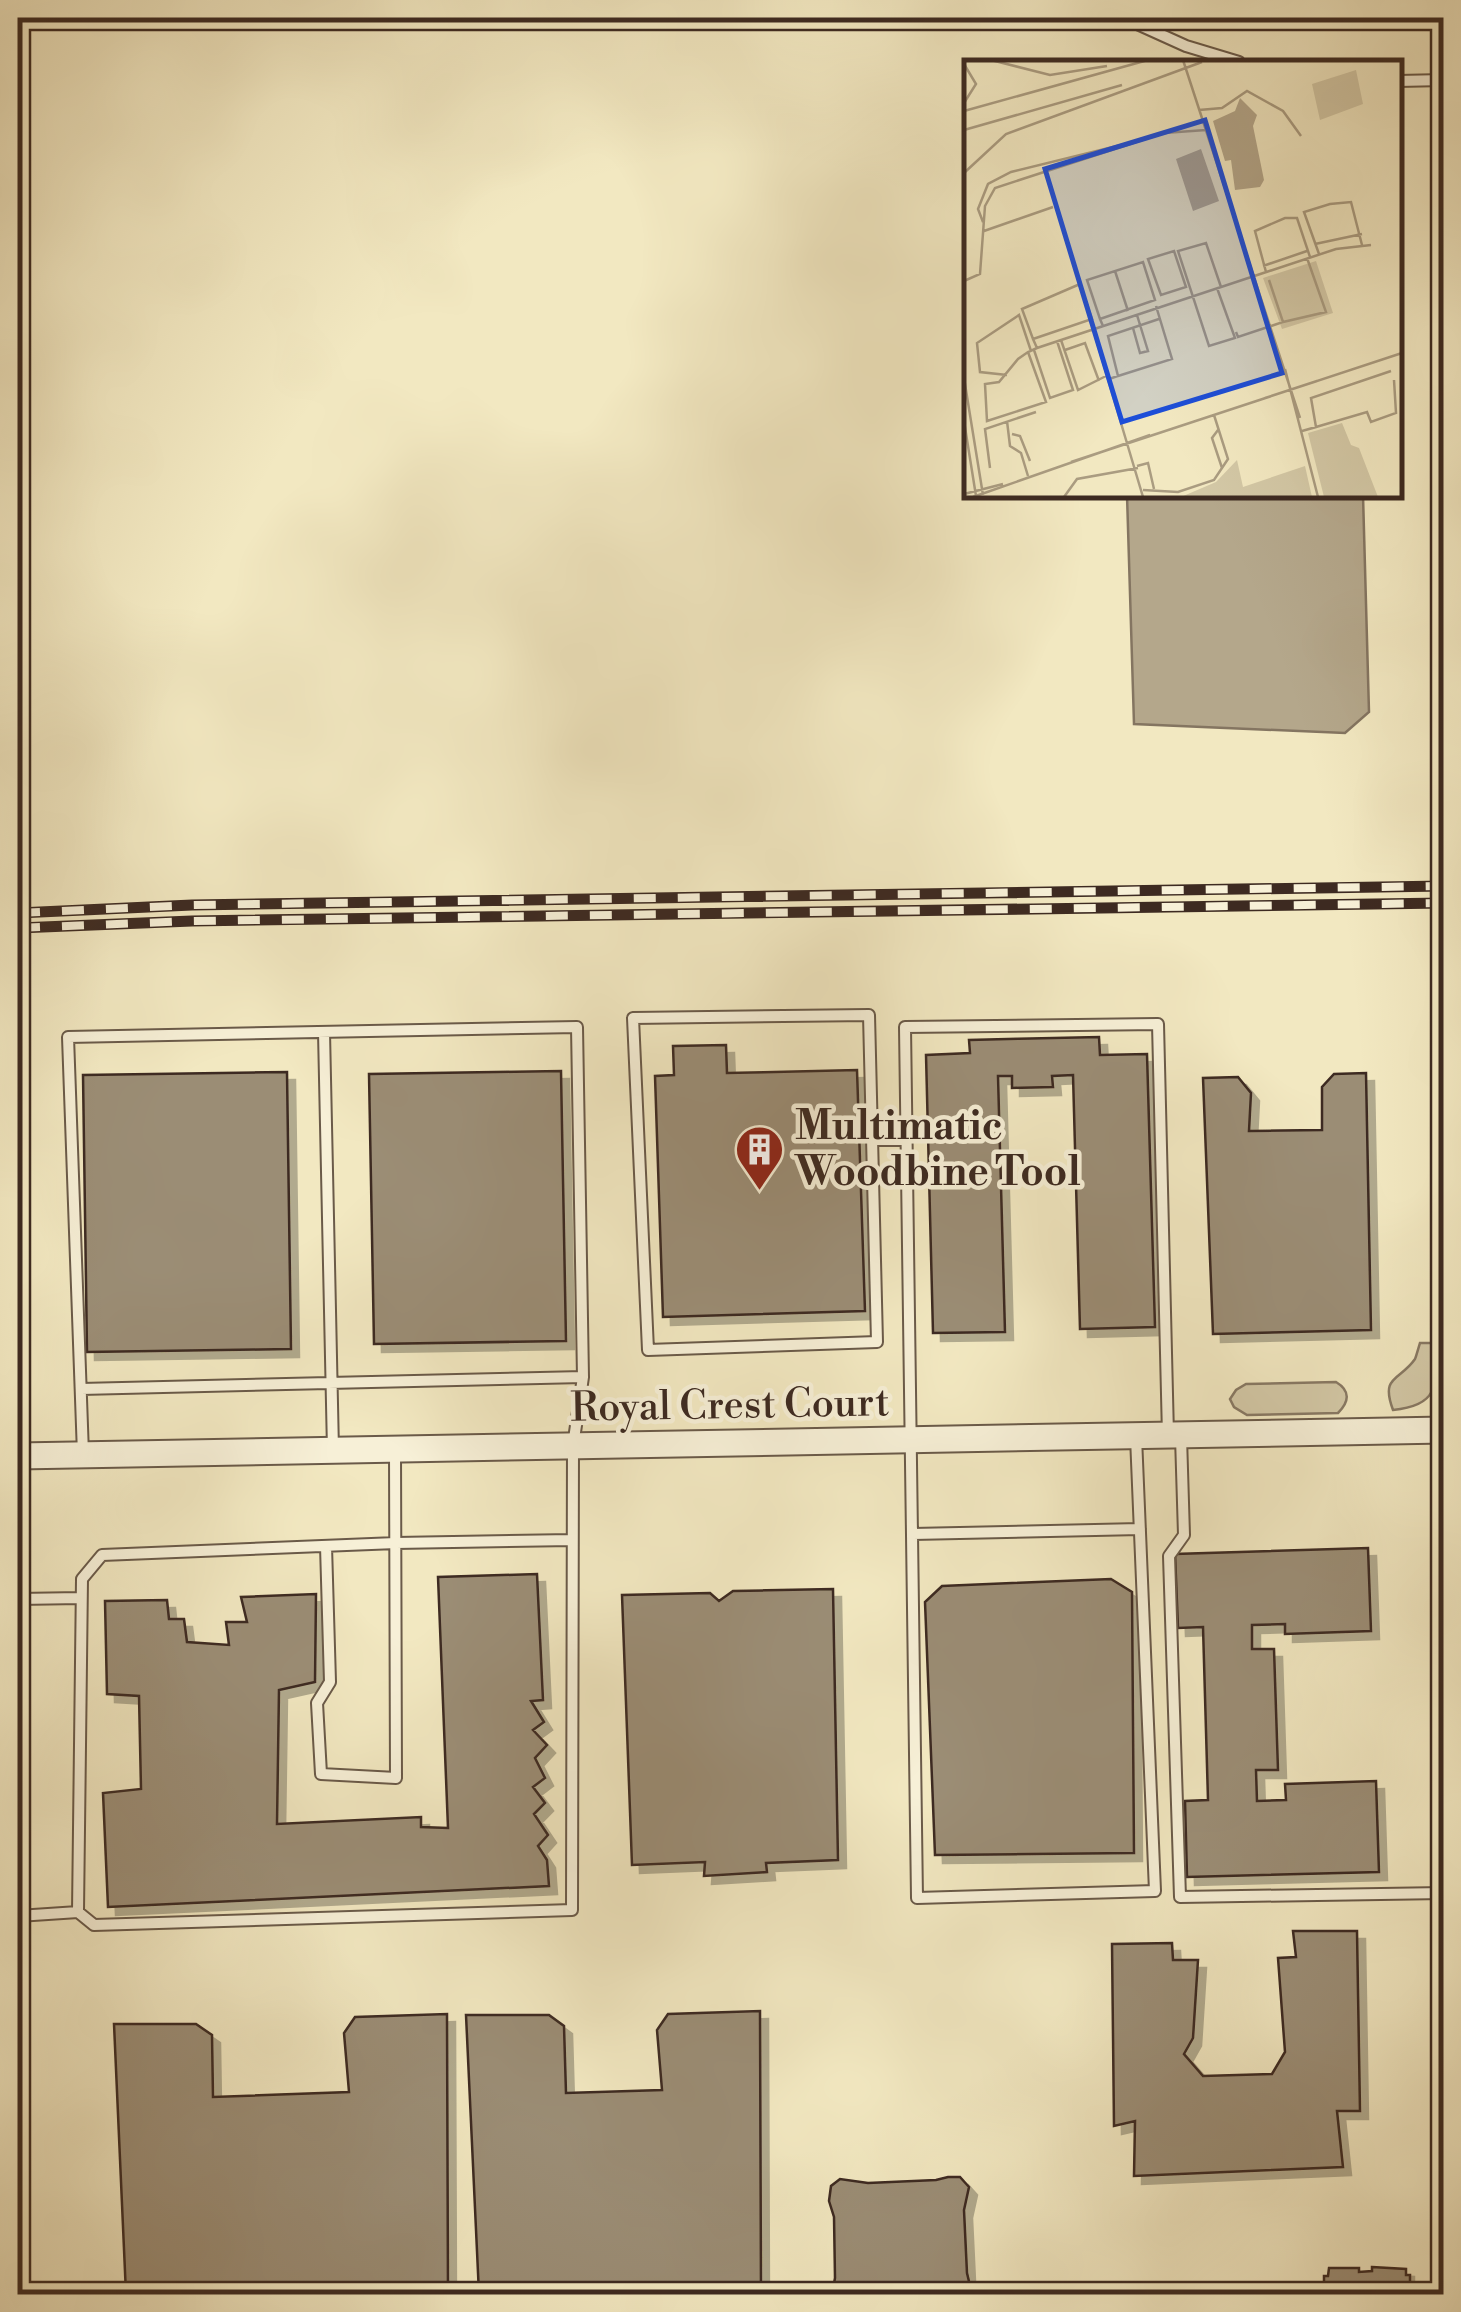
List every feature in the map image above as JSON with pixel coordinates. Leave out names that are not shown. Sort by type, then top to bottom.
[{"type":"street","name":"Royal Crest Court","points":[[18,1456],[1444,1430]]},
{"type":"lane","points":[[18,19],[70,18]]},
{"type":"lane","points":[[1124,18],[1186,46],[1232,60]]},
{"type":"lane","points":[[1401,82],[1444,80]]},
{"type":"lane","points":[[869,1015],[872,1140],[878,1342],[648,1350],[633,1018],[869,1015]]},
{"type":"lane","points":[[1136,1437],[1155,1891],[917,1898],[905,1027],[1158,1024],[1174,1436],[1184,1535],[1168,1556],[1180,1897],[1444,1893]]},
{"type":"lane","points":[[18,1916],[78,1912],[94,1925],[572,1910],[573,1446],[583,1377],[577,1027],[68,1037],[83,1454]]},
{"type":"lane","points":[[324,1032],[333,1450]]},
{"type":"lane","points":[[872,1140],[907,1140]]},
{"type":"lane","points":[[81,1389],[583,1377]]},
{"type":"lane","points":[[326,1546],[330,1682],[317,1702],[321,1774],[396,1778],[395,1449]]},
{"type":"lane","points":[[913,1534],[1140,1529]]},
{"type":"lane","points":[[78,1912],[82,1578],[102,1555],[572,1540]]},
{"type":"lane","points":[[18,1598],[82,1598]]},
{"type":"shaded area","points":[[1127,498],[1363,498],[1369,712],[1345,733],[1134,724]]},
{"type":"shaded area","points":[[1420,1343],[1433,1343],[1433,1389],[1421,1403],[1393,1410],[1390,1384],[1415,1359]]},
{"type":"shaded area","points":[[1336,1382],[1347,1397],[1338,1413],[1247,1415],[1234,1407],[1230,1399],[1246,1384]]},
{"type":"building","points":[[1099,1037],[1100,1055],[1147,1054],[1155,1327],[1080,1329],[1073,1075],[1052,1076],[1053,1087],[1012,1088],[1012,1076],[998,1076],[1005,1332],[933,1333],[926,1055],[970,1053],[969,1040]]},
{"type":"building","name":"Multimatic Woodbine Tool","points":[[726,1045],[727,1073],[857,1070],[865,1311],[663,1317],[655,1076],[674,1075],[673,1046]]},
{"type":"building","points":[[561,1071],[566,1341],[374,1344],[369,1074]]},
{"type":"building","points":[[287,1072],[291,1349],[87,1352],[83,1075]]},
{"type":"building","points":[[1366,1073],[1371,1330],[1213,1334],[1203,1078],[1238,1077],[1251,1093],[1249,1131],[1322,1130],[1322,1087],[1334,1074]]},
{"type":"building","points":[[1368,1548],[1371,1631],[1285,1634],[1285,1624],[1252,1625],[1252,1649],[1274,1649],[1278,1770],[1256,1770],[1257,1801],[1286,1800],[1285,1784],[1376,1781],[1379,1872],[1187,1877],[1185,1801],[1208,1800],[1203,1627],[1178,1628],[1175,1554]]},
{"type":"building","points":[[537,1574],[543,1700],[531,1701],[544,1722],[533,1730],[547,1745],[535,1758],[545,1778],[533,1787],[545,1803],[534,1814],[548,1835],[538,1846],[547,1860],[549,1886],[108,1907],[103,1793],[141,1789],[139,1696],[107,1694],[105,1601],[167,1600],[169,1619],[184,1619],[187,1642],[229,1645],[226,1622],[247,1622],[241,1597],[316,1594],[315,1682],[279,1690],[277,1824],[421,1817],[421,1827],[448,1828],[438,1577]]},
{"type":"building","points":[[1111,1579],[1132,1592],[1134,1853],[935,1855],[925,1602],[942,1586]]},
{"type":"building","points":[[833,1589],[838,1860],[766,1863],[767,1872],[704,1876],[705,1862],[632,1865],[622,1595],[710,1593],[719,1601],[733,1591]]},
{"type":"building","points":[[1293,1931],[1357,1931],[1360,2111],[1337,2111],[1343,2167],[1134,2176],[1135,2121],[1114,2126],[1112,1944],[1172,1943],[1173,1960],[1198,1960],[1193,2038],[1184,2054],[1203,2076],[1272,2074],[1285,2052],[1278,1958],[1296,1957]]},
{"type":"building","points":[[760,2011],[761,2294],[479,2294],[466,2015],[549,2015],[564,2026],[566,2093],[662,2090],[657,2030],[668,2014]]},
{"type":"building","points":[[447,2014],[448,2294],[126,2294],[114,2024],[196,2024],[212,2035],[213,2097],[349,2092],[344,2033],[355,2017]]},
{"type":"building","points":[[960,2177],[969,2187],[964,2210],[972,2294],[832,2294],[835,2278],[831,2186],[840,2179],[868,2183]]},
{"type":"building","points":[[1372,2267],[1406,2269],[1406,2275],[1410,2275],[1410,2294],[1324,2294],[1324,2276],[1328,2276],[1329,2268],[1359,2268],[1359,2272],[1372,2271]]},
{"type":"railway","points":[[18,913],[192,905],[1444,886]]},
{"type":"railway","points":[[18,928],[192,921],[1444,903]]},
{"type":"place","name":"Multimatic Woodbine Tool","points":[[760,1192]]}]
